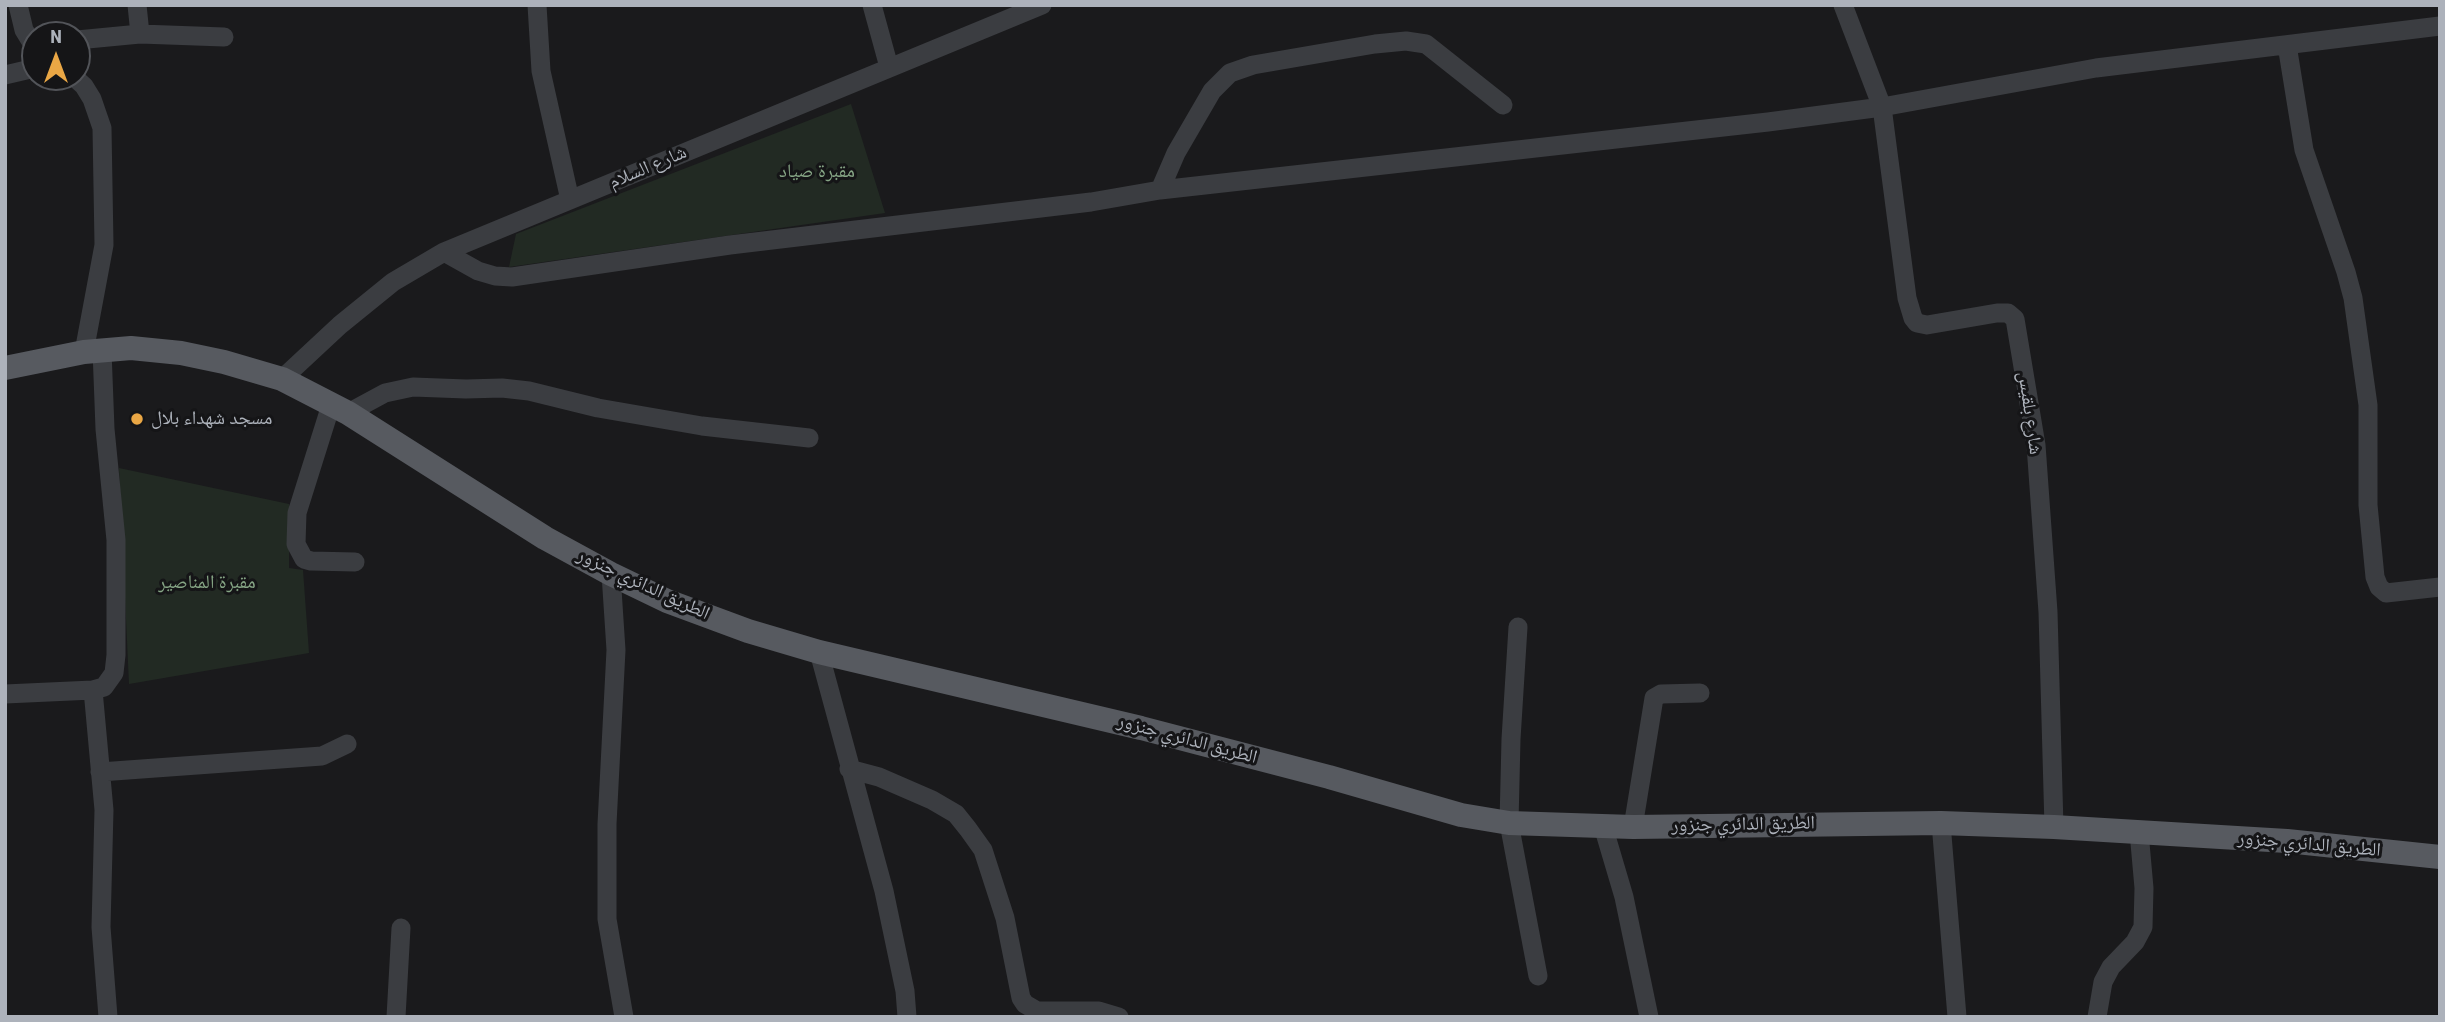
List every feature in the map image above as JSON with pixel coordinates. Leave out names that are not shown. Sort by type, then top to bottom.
[{"type":"main road","name":"الطريق الدائري جنزور","points":[[5,368],[93,351],[131,348],[181,353],[282,379],[340,409],[534,531],[611,575],[667,601],[748,631],[818,652],[1073,711],[1329,777],[1461,815],[1509,823],[1633,827],[1941,823],[2054,827],[2287,841],[2440,857]]},
{"type":"street","points":[[137,5],[140,34]]},
{"type":"street","points":[[537,5],[541,71],[570,200]]},
{"type":"street","points":[[872,5],[889,67]]},
{"type":"street","name":"شارع السلام","points":[[282,379],[340,325],[393,282],[444,252],[1042,5]]},
{"type":"street","points":[[1843,5],[1882,107]]},
{"type":"street","points":[[444,252],[478,271],[512,277],[730,245],[1091,202],[1160,190],[1882,107],[2096,68],[2440,26]]},
{"type":"street","points":[[91,39],[140,34],[224,37]]},
{"type":"street","points":[[1160,190],[1176,153],[1212,91],[1230,73],[1253,65],[1375,44],[1406,41],[1426,44],[1503,105]]},
{"type":"street","points":[[2287,45],[2304,150],[2353,298],[2368,405],[2368,505],[2375,577],[2379,587],[2386,593],[2440,587]]},
{"type":"street","points":[[5,694],[93,690],[104,687],[111,679],[116,655],[116,540],[105,429],[93,351],[104,245],[102,128],[93,99],[87,91]]},
{"type":"street","name":"شارع بلقيس","points":[[1882,107],[1907,298],[1913,318],[1917,323],[1927,325],[1997,313],[2008,313],[2015,319],[2036,445],[2048,612],[2054,827]]},
{"type":"street","points":[[355,562],[304,559],[296,544],[297,513],[340,409],[385,393],[413,387],[502,388],[689,424],[809,438]]},
{"type":"street","points":[[611,575],[616,650],[607,824],[607,919],[624,1017]]},
{"type":"street","points":[[1518,627],[1509,823],[1538,976]]},
{"type":"street","points":[[818,652],[884,891],[905,991],[907,1017]]},
{"type":"street","points":[[93,690],[104,810],[101,928],[108,1017]]},
{"type":"street","points":[[1633,827],[1654,698],[1661,694],[1700,693]]},
{"type":"street","points":[[100,772],[322,756],[347,744]]},
{"type":"street","points":[[849,769],[879,777],[933,800],[956,814],[968,829],[983,850],[1005,918],[1021,998],[1029,1008],[1099,1011],[1119,1017]]},
{"type":"street","points":[[1941,823],[1957,1017]]},
{"type":"street","points":[[1603,826],[1624,897],[1649,1017]]},
{"type":"street","points":[[2097,1017],[2103,982],[2110,967],[2135,942],[2143,927],[2144,888],[2139,832]]},
{"type":"street","points":[[396,1017],[401,928]]},
{"type":"green space","name":"مقبرة صياد","points":[[851,104],[885,213],[509,267],[516,234]]},
{"type":"green space","name":"مقبرة المناصير","points":[[119,468],[289,504],[289,568],[303,570],[309,653],[129,684]]},
{"type":"place","name":"مسجد شهداء بلال","points":[[137,419]]}]
